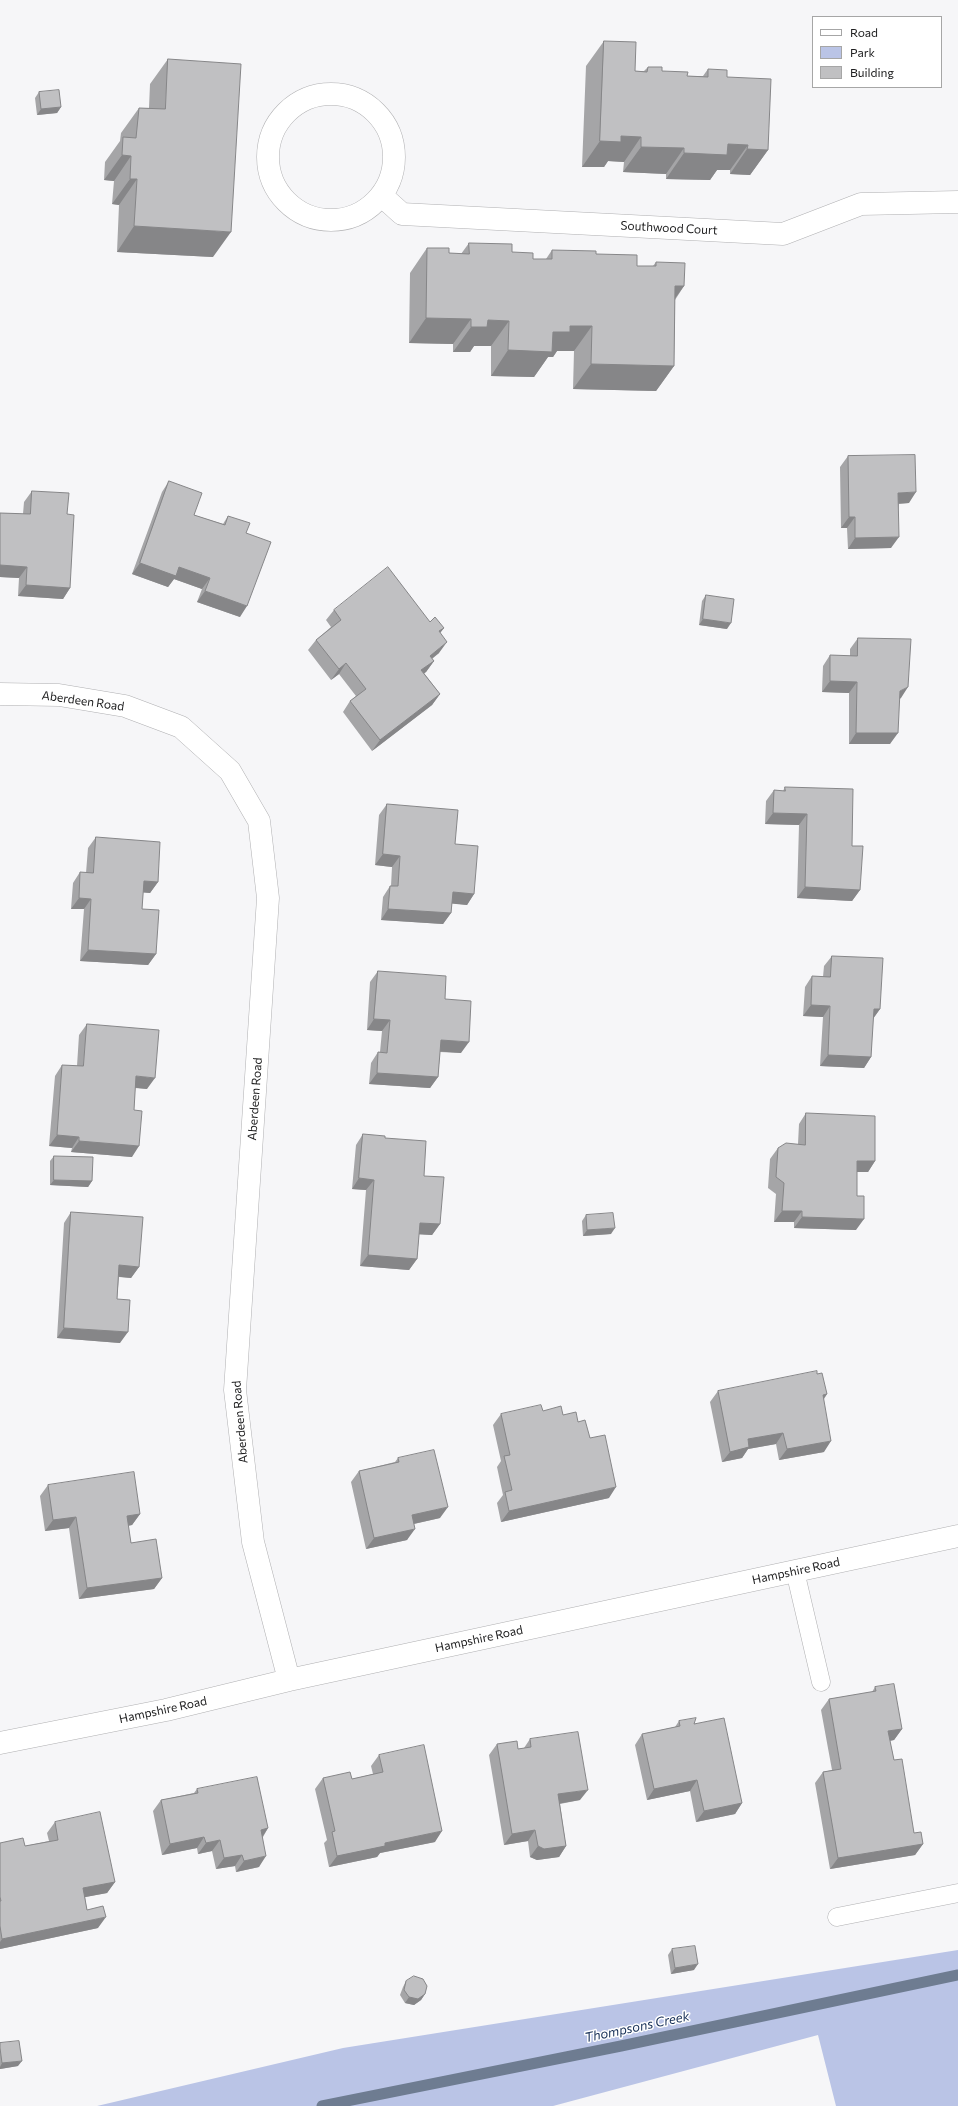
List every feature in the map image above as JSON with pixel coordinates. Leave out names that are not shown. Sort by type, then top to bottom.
[{"type":"street","points":[[322,94],[348,95],[370,106],[386,125],[394,149],[393,174],[382,196],[363,212],[340,221],[315,219],[292,208],[276,190],[268,166],[270,141],[281,119],[299,102],[322,94]]},
{"type":"street","name":"Southwood Court","points":[[382,196],[402,214],[783,234],[861,204],[958,202]]},
{"type":"street","name":"Aberdeen Road","points":[[0,694],[59,695],[124,706],[181,727],[230,771],[259,821],[268,898],[235,1390],[253,1542],[289,1680]]},
{"type":"street","name":"Hampshire Road","points":[[0,1743],[166,1710],[289,1680],[958,1536]]},
{"type":"lane","points":[[795,1571],[821,1682]]},
{"type":"lane","points":[[837,1917],[958,1893]]},
{"type":"green space","points":[[958,1950],[958,2106],[836,2106],[818,2035],[553,2106],[97,2106],[343,2048]]},
{"type":"building","points":[[604,41],[636,42],[635,71],[647,72],[648,67],[662,67],[662,71],[688,72],[687,76],[708,77],[708,69],[727,70],[727,77],[771,79],[768,150],[747,149],[748,145],[728,144],[727,155],[684,153],[684,148],[641,147],[641,137],[621,136],[621,142],[600,141]]},
{"type":"building","points":[[168,59],[241,64],[231,232],[134,226],[137,179],[130,179],[131,156],[122,155],[123,137],[136,138],[139,108],[165,109]]},
{"type":"building","points":[[59,90],[61,107],[41,109],[39,92]]},
{"type":"building","points":[[469,243],[512,244],[512,252],[533,253],[533,259],[552,259],[552,250],[596,251],[596,254],[637,255],[637,266],[656,266],[656,262],[685,263],[684,286],[675,286],[674,366],[591,364],[592,326],[570,326],[570,332],[553,332],[552,352],[508,350],[509,321],[488,320],[487,327],[471,327],[471,319],[426,318],[427,248],[449,248],[449,253],[469,254]]},
{"type":"building","points":[[915,455],[916,492],[898,493],[899,537],[855,538],[855,517],[849,517],[848,456]]},
{"type":"building","points":[[169,481],[202,493],[194,515],[225,525],[228,516],[250,523],[246,533],[271,542],[247,606],[205,591],[210,578],[179,567],[176,576],[140,563]]},
{"type":"building","points":[[32,491],[69,493],[67,514],[74,515],[70,588],[26,585],[27,567],[0,565],[0,513],[30,514]]},
{"type":"building","points":[[388,567],[430,622],[435,617],[444,628],[439,631],[447,642],[430,656],[434,661],[421,670],[440,694],[380,740],[350,701],[366,689],[346,663],[339,669],[316,640],[341,620],[334,610]]},
{"type":"building","points":[[706,595],[734,599],[731,623],[703,619]]},
{"type":"building","points":[[858,638],[911,639],[908,687],[900,691],[898,733],[856,733],[857,682],[830,681],[830,655],[857,656]]},
{"type":"building","points":[[785,787],[853,789],[852,846],[863,846],[860,890],[805,887],[807,814],[773,813],[774,790],[785,791]]},
{"type":"building","points":[[387,804],[458,810],[455,844],[478,846],[474,894],[453,892],[451,913],[388,909],[390,886],[398,886],[400,856],[383,854]]},
{"type":"building","points":[[96,837],[160,842],[158,882],[144,881],[142,909],[159,910],[156,954],[88,950],[91,899],[79,898],[80,872],[93,873]]},
{"type":"building","points":[[832,956],[883,958],[880,1009],[874,1009],[871,1057],[828,1055],[830,1006],[811,1005],[812,976],[830,977]]},
{"type":"building","points":[[378,971],[446,976],[445,999],[471,1001],[469,1042],[441,1040],[438,1077],[377,1073],[378,1052],[387,1053],[390,1020],[374,1019]]},
{"type":"building","points":[[87,1024],[159,1030],[155,1078],[136,1076],[134,1110],[142,1111],[139,1146],[79,1141],[79,1137],[57,1135],[62,1065],[83,1066]]},
{"type":"building","points":[[806,1113],[875,1116],[875,1161],[857,1161],[857,1196],[864,1196],[864,1219],[802,1217],[802,1211],[782,1211],[784,1183],[776,1177],[778,1148],[786,1143],[805,1145]]},
{"type":"building","points":[[363,1134],[385,1136],[385,1138],[426,1141],[424,1176],[444,1177],[440,1224],[420,1223],[417,1259],[368,1255],[374,1180],[359,1178]]},
{"type":"building","points":[[54,1156],[93,1157],[92,1181],[54,1180]]},
{"type":"building","points":[[71,1212],[143,1217],[139,1267],[119,1265],[117,1299],[130,1300],[128,1332],[64,1328]]},
{"type":"building","points":[[613,1213],[615,1228],[587,1230],[586,1215]]},
{"type":"building","points":[[817,1371],[817,1374],[822,1373],[827,1394],[823,1395],[831,1441],[787,1449],[783,1433],[748,1439],[749,1447],[730,1452],[718,1391]]},
{"type":"building","points":[[541,1405],[543,1411],[561,1406],[563,1415],[576,1412],[578,1422],[585,1420],[590,1438],[605,1435],[616,1487],[509,1511],[505,1492],[512,1490],[504,1456],[510,1455],[501,1414]]},
{"type":"building","points":[[434,1450],[448,1507],[412,1515],[415,1529],[374,1538],[359,1471],[399,1462],[398,1458]]},
{"type":"building","points":[[134,1472],[140,1514],[127,1516],[131,1543],[156,1539],[162,1578],[87,1588],[76,1517],[53,1520],[48,1485]]},
{"type":"building","points":[[894,1684],[902,1729],[888,1731],[894,1760],[902,1759],[914,1833],[921,1832],[923,1844],[838,1858],[823,1772],[841,1769],[829,1699],[876,1691],[875,1687]]},
{"type":"building","points":[[696,1718],[694,1724],[724,1718],[742,1803],[704,1811],[697,1780],[654,1789],[642,1734],[680,1726],[679,1721]]},
{"type":"building","points":[[578,1732],[588,1790],[558,1794],[566,1846],[544,1849],[538,1846],[535,1830],[512,1834],[497,1744],[517,1741],[518,1749],[531,1747],[530,1739]]},
{"type":"building","points":[[424,1745],[442,1831],[385,1843],[385,1846],[337,1856],[332,1832],[335,1831],[323,1778],[350,1772],[352,1779],[383,1772],[379,1755]]},
{"type":"building","points":[[257,1777],[268,1828],[261,1830],[266,1856],[244,1861],[242,1855],[224,1858],[220,1840],[206,1843],[204,1837],[170,1844],[161,1800],[198,1793],[197,1789]]},
{"type":"building","points":[[100,1812],[115,1882],[83,1888],[87,1910],[103,1906],[106,1917],[2,1939],[0,1926],[0,1843],[23,1838],[25,1846],[58,1840],[55,1822]]},
{"type":"building","points":[[695,1946],[698,1964],[675,1968],[672,1949]]},
{"type":"building","points":[[414,1976],[423,1979],[427,1986],[425,1994],[418,1999],[409,1997],[404,1990],[406,1981]]},
{"type":"building","points":[[19,2041],[22,2061],[2,2063],[0,2043]]},
{"type":"waterway","name":"Thompsons Creek","points":[[322,2106],[621,2046],[958,1975]]}]
